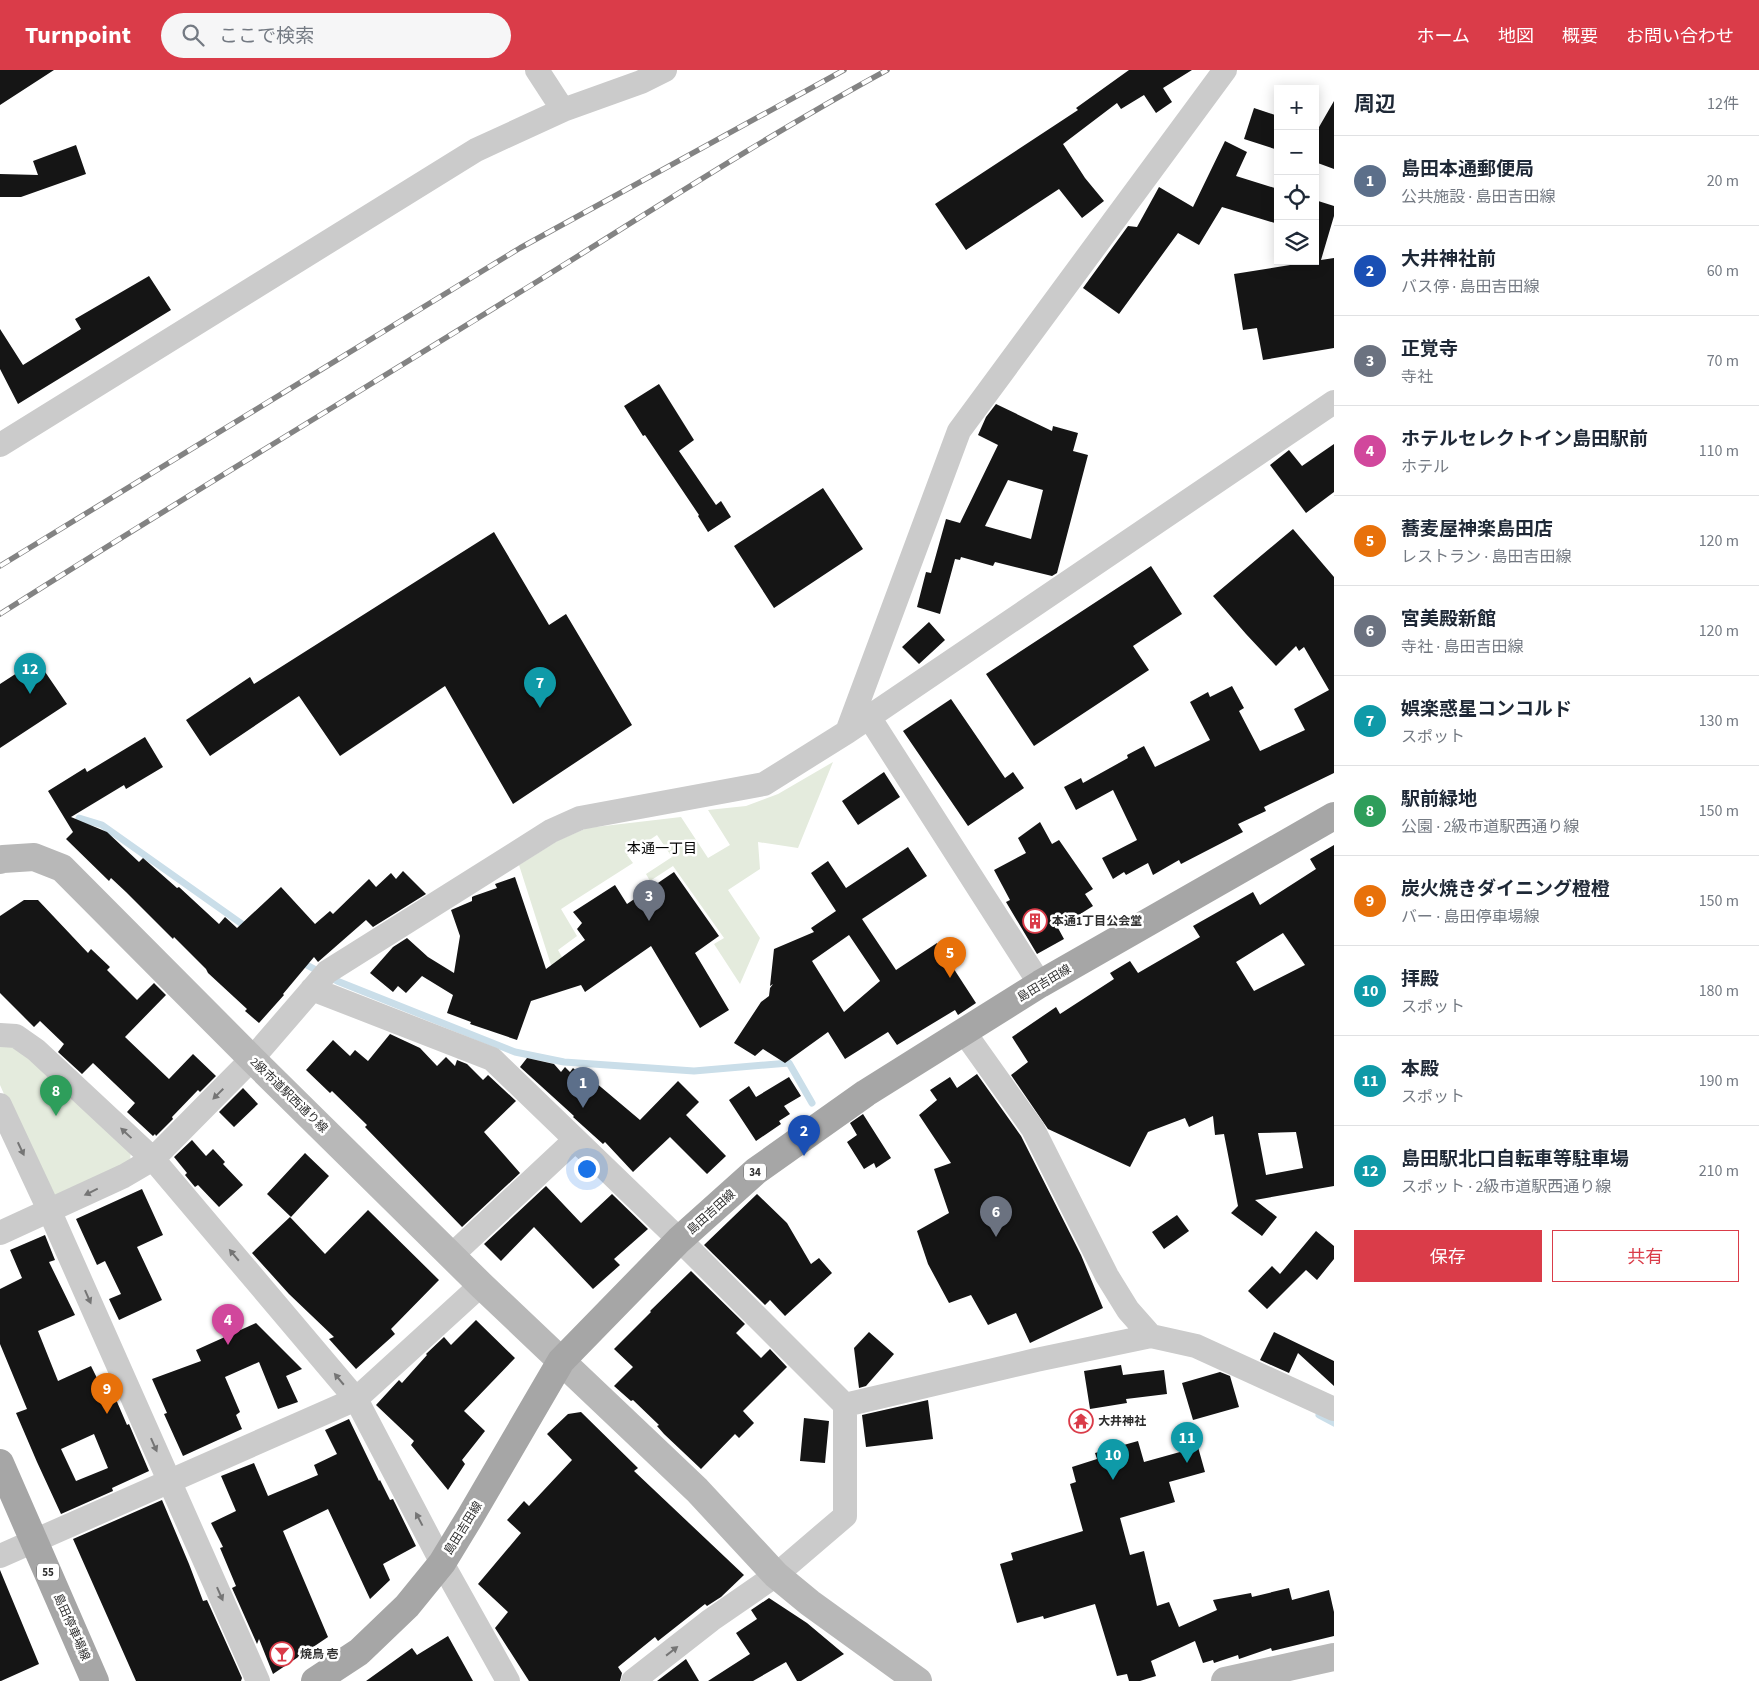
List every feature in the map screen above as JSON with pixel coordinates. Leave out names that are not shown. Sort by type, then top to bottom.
[{"type":"main road","name":"島田吉田線","points":[[315,1681],[359,1652],[407,1606],[442,1562],[561,1361],[680,1240],[756,1171],[866,1093],[1040,984],[1334,816]]},
{"type":"main road","name":"島田停車場線","points":[[0,1463],[95,1681]]},
{"type":"street","points":[[538,70],[563,110]]},
{"type":"street","points":[[0,445],[476,150],[563,110],[641,82],[665,70]]},
{"type":"street","points":[[847,732],[959,431],[1225,70]]},
{"type":"street","points":[[0,1233],[50,1212],[124,1176],[153,1159],[252,1059],[326,972],[551,831],[580,818],[764,784],[847,732],[1334,402]]},
{"type":"street","points":[[869,717],[1040,984]]},
{"type":"street","name":"2級市道駅西通り線","points":[[2,860],[34,857],[62,868],[252,1059],[452,1255],[697,1490],[776,1576],[918,1681]]},
{"type":"street","points":[[312,989],[492,1059],[680,1240],[845,1405],[845,1516],[776,1576],[712,1620],[633,1681]]},
{"type":"street","points":[[964,1032],[1033,1129],[1107,1276],[1128,1310],[1151,1336]]},
{"type":"street","points":[[1,1034],[16,1036],[36,1050],[153,1159],[356,1399],[442,1562],[508,1681]]},
{"type":"street","points":[[0,1105],[50,1212],[258,1681]]},
{"type":"street","points":[[452,1255],[575,1140]]},
{"type":"street","points":[[0,1556],[356,1399],[482,1284]]},
{"type":"street","points":[[845,1405],[1036,1360],[1151,1336],[1196,1346],[1334,1408]]},
{"type":"street","points":[[1225,1681],[1334,1656]]},
{"type":"shaded area","points":[[833,762],[798,848],[758,842],[760,869],[728,890],[760,938],[740,984],[714,944],[724,938],[673,866],[650,881],[646,874],[672,857],[657,835],[627,855],[633,863],[561,909],[577,936],[558,950],[573,977],[559,990],[519,865],[559,840],[587,828],[681,817],[708,858],[730,845],[708,810],[746,806],[778,794]]},
{"type":"shaded area","points":[[15,1042],[131,1146],[130,1165],[59,1202],[49,1196],[0,1085],[0,1046]]},
{"type":"building","points":[[0,70],[54,70],[0,105]]},
{"type":"building","points":[[1129,70],[1192,70],[1163,88],[1172,102],[1156,113],[1144,95],[1121,109],[1117,103],[1063,144],[1085,178],[1104,201],[1082,218],[1059,189],[966,250],[935,204],[1078,110],[1076,108]]},
{"type":"building","points":[[1334,101],[1334,169],[1319,163],[1319,127]]},
{"type":"building","points":[[1254,108],[1274,115],[1274,149],[1244,139]]},
{"type":"building","points":[[1225,141],[1247,152],[1236,176],[1274,188],[1274,223],[1222,207],[1199,245],[1178,233],[1119,314],[1083,288],[1128,226],[1137,227],[1159,187],[1193,207]]},
{"type":"building","points":[[76,145],[86,174],[21,197],[0,197],[0,174],[38,175],[33,161]]},
{"type":"building","points":[[1319,201],[1334,206],[1334,216],[1321,260],[1334,258],[1334,348],[1263,360],[1257,328],[1243,330],[1234,274],[1290,265],[1319,265]]},
{"type":"building","points":[[149,276],[171,310],[18,404],[0,369],[0,329],[23,365],[81,329],[75,319]]},
{"type":"building","points":[[659,384],[694,440],[679,451],[716,505],[721,501],[731,517],[708,532],[699,515],[624,406]]},
{"type":"building","points":[[996,404],[1052,431],[1053,426],[1078,433],[1073,451],[1088,455],[1057,573],[1052,576],[995,562],[993,566],[961,557],[960,560],[955,559],[940,614],[917,607],[926,572],[931,573],[946,519],[960,523],[998,445],[978,435],[986,417]],"holes":[[[1008,480],[1043,490],[1031,539],[985,526]]]},
{"type":"building","points":[[1334,444],[1334,492],[1306,513],[1270,465],[1289,450],[1302,466]]},
{"type":"building","points":[[823,488],[863,549],[774,608],[734,546]]},
{"type":"building","points":[[1293,529],[1334,577],[1334,773],[1264,807],[1266,811],[1238,824],[1243,832],[1181,864],[1179,860],[1153,875],[1148,863],[1126,875],[1124,872],[1113,879],[1102,858],[1137,840],[1113,790],[1076,810],[1064,787],[1081,778],[1083,783],[1128,758],[1127,755],[1144,746],[1155,767],[1210,740],[1190,702],[1208,692],[1210,697],[1232,686],[1244,708],[1239,711],[1260,751],[1305,730],[1294,709],[1329,690],[1304,647],[1299,651],[1296,646],[1276,666],[1213,596]]},
{"type":"building","points":[[494,532],[549,625],[566,614],[632,725],[513,804],[445,686],[340,756],[299,696],[210,756],[186,720],[250,677],[254,684]]},
{"type":"building","points":[[1151,566],[1182,614],[1133,646],[1149,670],[1034,746],[986,674]]},
{"type":"building","points":[[929,622],[945,640],[919,664],[902,647]]},
{"type":"building","points":[[37,660],[67,704],[0,748],[0,684]]},
{"type":"building","points":[[951,699],[1005,778],[1013,772],[1024,788],[968,826],[903,731]]},
{"type":"building","points":[[145,737],[163,767],[126,789],[124,785],[71,817],[107,832],[139,862],[143,858],[177,888],[179,887],[219,924],[225,917],[237,928],[281,887],[315,924],[330,911],[333,914],[369,879],[376,887],[391,873],[396,879],[403,871],[426,894],[373,927],[366,920],[318,962],[314,957],[259,1023],[245,1011],[247,1009],[208,973],[174,937],[173,939],[126,892],[111,878],[109,881],[66,839],[73,832],[48,791],[85,768],[87,772]]},
{"type":"building","points":[[884,772],[900,797],[858,825],[842,801]]},
{"type":"building","points":[[1040,822],[1052,844],[1059,840],[1093,889],[1085,894],[1093,906],[1058,928],[1064,939],[1037,954],[1006,902],[1010,900],[994,870],[1026,853],[1018,838]]},
{"type":"building","points":[[1334,845],[1334,1186],[1255,1200],[1277,1217],[1262,1236],[1231,1213],[1238,1206],[1224,1134],[1215,1135],[1213,1116],[1189,1127],[1185,1118],[1148,1132],[1130,1167],[1048,1129],[1011,1075],[1028,1062],[1012,1037],[1056,1007],[1060,1014],[1114,979],[1110,973],[1130,961],[1138,973],[1200,937],[1193,926],[1253,892],[1260,905],[1316,869],[1310,859]],"holes":[[[1283,933],[1305,965],[1254,991],[1236,962]],[[1296,1132],[1303,1168],[1266,1175],[1258,1133]]]},
{"type":"building","points":[[908,847],[927,876],[862,919],[896,970],[937,943],[976,1003],[958,1015],[955,1010],[897,1045],[888,1032],[845,1059],[828,1032],[785,1063],[763,1049],[755,1056],[734,1043],[761,1002],[769,996],[770,988],[773,984],[770,986],[774,949],[814,932],[811,928],[836,911],[811,873],[828,861],[846,888]],"holes":[[[849,935],[880,981],[844,1012],[812,961]]]},
{"type":"building","points":[[674,872],[719,936],[695,953],[729,1010],[700,1028],[651,946],[585,992],[581,985],[531,1001],[517,1040],[470,1024],[471,1022],[447,1013],[453,995],[422,976],[406,993],[398,986],[393,992],[370,973],[393,947],[407,938],[428,957],[454,973],[460,936],[451,910],[472,901],[474,896],[497,888],[495,884],[515,877],[546,969],[585,940],[577,929],[582,923],[573,912],[615,885],[627,904]]},
{"type":"building","points":[[24,900],[38,900],[88,953],[91,949],[110,967],[107,970],[137,1000],[154,983],[166,995],[125,1037],[169,1079],[193,1054],[216,1076],[200,1092],[198,1090],[156,1136],[155,1134],[153,1136],[127,1112],[135,1103],[93,1063],[82,1074],[58,1052],[64,1044],[40,1021],[34,1027],[0,993],[0,916]]},
{"type":"building","points":[[390,1034],[420,1048],[437,1066],[446,1057],[455,1066],[457,1060],[467,1064],[483,1080],[488,1075],[516,1101],[484,1132],[520,1173],[462,1227],[365,1127],[367,1125],[332,1091],[330,1093],[306,1070],[333,1040],[350,1056],[355,1050],[368,1061]]},
{"type":"building","points":[[527,1058],[554,1064],[561,1072],[565,1067],[570,1072],[573,1068],[586,1080],[589,1077],[640,1120],[678,1081],[699,1102],[686,1115],[726,1156],[707,1174],[670,1137],[633,1172],[605,1142],[603,1144],[520,1067]]},
{"type":"building","points":[[977,1074],[1021,1136],[1081,1255],[1103,1308],[1030,1343],[1016,1313],[988,1325],[971,1295],[949,1303],[928,1264],[917,1231],[949,1213],[934,1169],[951,1163],[919,1115],[937,1100],[930,1090],[950,1077],[957,1088]]},
{"type":"building","points":[[789,1077],[801,1096],[784,1106],[790,1114],[779,1121],[781,1124],[756,1141],[729,1100],[749,1086],[756,1097]]},
{"type":"building","points":[[243,1088],[258,1104],[234,1127],[219,1112]]},
{"type":"building","points":[[863,1114],[891,1158],[876,1168],[874,1163],[864,1169],[847,1142],[857,1135],[850,1123]]},
{"type":"building","points":[[192,1140],[206,1156],[213,1149],[225,1162],[223,1164],[243,1185],[219,1207],[198,1185],[195,1187],[174,1157]]},
{"type":"building","points":[[305,1153],[329,1176],[291,1217],[267,1194]]},
{"type":"building","points":[[546,1186],[581,1223],[612,1194],[648,1229],[614,1259],[620,1265],[593,1289],[534,1227],[501,1261],[484,1244]]},
{"type":"building","points":[[142,1189],[163,1235],[137,1247],[162,1300],[119,1320],[109,1299],[121,1294],[105,1261],[97,1265],[76,1219]]},
{"type":"building","points":[[757,1194],[787,1223],[811,1264],[819,1258],[832,1273],[785,1316],[770,1300],[765,1305],[704,1245]]},
{"type":"building","points":[[368,1210],[439,1280],[391,1329],[395,1334],[356,1369],[329,1339],[334,1337],[289,1294],[252,1253],[290,1217],[325,1254]]},
{"type":"building","points":[[1177,1215],[1189,1231],[1164,1249],[1152,1232]]},
{"type":"building","points":[[1316,1231],[1334,1246],[1334,1259],[1317,1280],[1306,1270],[1267,1309],[1248,1291],[1272,1266],[1280,1274]]},
{"type":"building","points":[[45,1235],[55,1260],[49,1262],[75,1315],[38,1331],[58,1381],[91,1366],[97,1378],[105,1374],[149,1471],[112,1488],[113,1491],[61,1514],[16,1413],[27,1409],[0,1344],[0,1289],[22,1278],[10,1250]],"holes":[[[94,1434],[108,1468],[76,1481],[61,1449]]]},
{"type":"building","points":[[691,1271],[745,1324],[736,1333],[761,1358],[770,1349],[787,1367],[743,1411],[754,1423],[739,1438],[735,1434],[701,1469],[664,1434],[657,1426],[659,1425],[633,1400],[631,1401],[614,1386],[633,1367],[614,1349]]},
{"type":"building","points":[[476,1320],[515,1358],[464,1411],[485,1431],[462,1460],[465,1464],[448,1490],[411,1445],[414,1441],[376,1405],[399,1380],[402,1383],[426,1354],[444,1337],[451,1345]]},
{"type":"building","points":[[256,1323],[302,1369],[286,1376],[298,1402],[278,1409],[259,1362],[225,1377],[240,1412],[236,1415],[242,1429],[183,1456],[164,1414],[167,1413],[152,1379],[201,1361],[196,1350]]},
{"type":"building","points":[[869,1332],[894,1354],[866,1386],[859,1388],[854,1348]]},
{"type":"building","points":[[1274,1332],[1334,1361],[1334,1386],[1298,1353],[1289,1373],[1260,1360]]},
{"type":"building","points":[[1121,1365],[1123,1375],[1164,1370],[1167,1394],[1126,1399],[1127,1403],[1090,1409],[1084,1371]]},
{"type":"building","points":[[1220,1372],[1230,1376],[1239,1407],[1193,1420],[1182,1383]]},
{"type":"building","points":[[928,1400],[933,1439],[866,1447],[862,1415]]},
{"type":"building","points":[[581,1412],[638,1468],[634,1471],[744,1575],[721,1597],[707,1606],[705,1604],[658,1641],[655,1637],[618,1667],[622,1673],[620,1681],[529,1681],[495,1628],[508,1612],[478,1584],[521,1533],[507,1520],[524,1501],[529,1506],[572,1460],[547,1434],[568,1414]]},
{"type":"building","points":[[804,1418],[829,1421],[825,1463],[800,1461]]},
{"type":"building","points":[[349,1419],[379,1481],[390,1500],[393,1499],[416,1546],[383,1564],[390,1580],[370,1599],[328,1509],[283,1531],[328,1637],[273,1674],[259,1639],[257,1644],[232,1588],[236,1586],[220,1548],[223,1547],[211,1523],[236,1511],[221,1476],[254,1463],[268,1496],[318,1475],[314,1465],[337,1454],[325,1430]]},
{"type":"building","points":[[1138,1441],[1144,1462],[1198,1447],[1205,1472],[1169,1482],[1175,1502],[1120,1518],[1130,1555],[1144,1551],[1157,1606],[1169,1602],[1179,1627],[1217,1610],[1213,1600],[1251,1593],[1252,1597],[1289,1588],[1292,1600],[1329,1590],[1334,1612],[1334,1636],[1272,1651],[1271,1648],[1239,1659],[1238,1655],[1214,1663],[1213,1660],[1203,1663],[1195,1641],[1151,1661],[1156,1676],[1140,1681],[1129,1681],[1127,1674],[1117,1676],[1095,1604],[1044,1619],[1043,1616],[1017,1623],[1000,1564],[1013,1560],[1011,1553],[1083,1531],[1070,1484],[1076,1482],[1072,1467],[1097,1459],[1095,1453]]},
{"type":"building","points":[[162,1500],[203,1601],[207,1600],[242,1678],[241,1681],[136,1681],[73,1539]]},
{"type":"building","points":[[0,1570],[39,1664],[1,1681],[0,1681]]},
{"type":"building","points":[[769,1598],[807,1623],[844,1654],[801,1681],[797,1681],[786,1662],[753,1681],[708,1681],[750,1654],[736,1633],[757,1619],[751,1610]]},
{"type":"building","points":[[448,1636],[473,1681],[366,1681],[412,1648],[417,1655]]},
{"type":"building","points":[[686,1659],[699,1681],[657,1681]]},
{"type":"waterway","points":[[79,818],[102,825],[249,929]]},
{"type":"waterway","points":[[301,962],[337,981],[515,1052],[564,1062],[694,1071],[789,1063],[812,1103]]},
{"type":"waterway","points":[[1319,1415],[1334,1423]]},
{"type":"railway","points":[[0,566],[520,248],[844,70]]},
{"type":"railway","points":[[0,614],[711,173],[887,70]]},
{"type":"place","name":"島田駅北口自転車等駐車場","points":[[30,694]]},
{"type":"place","name":"娯楽惑星コンコルド","points":[[540,708]]},
{"type":"place","name":"正覚寺","points":[[649,921]]},
{"type":"place","name":"本通1丁目公会堂","points":[[1035,921]]},
{"type":"place","name":"蕎麦屋神楽島田店","points":[[950,978]]},
{"type":"place","name":"島田本通郵便局","points":[[583,1108]]},
{"type":"place","name":"駅前緑地","points":[[56,1116]]},
{"type":"place","name":"大井神社前","points":[[804,1156]]},
{"type":"place","name":"宮美殿新館","points":[[996,1237]]},
{"type":"place","name":"ホテルセレクトイン島田駅前","points":[[228,1345]]},
{"type":"place","name":"炭火焼きダイニング橙橙","points":[[107,1414]]},
{"type":"place","name":"大井神社","points":[[1081,1421]]},
{"type":"place","name":"本殿","points":[[1187,1463]]},
{"type":"place","name":"拝殿","points":[[1113,1480]]},
{"type":"place","name":"焼鳥 壱","points":[[282,1654]]},
{"type":"district","name":"本通一丁目","points":[[662,848]]}]
